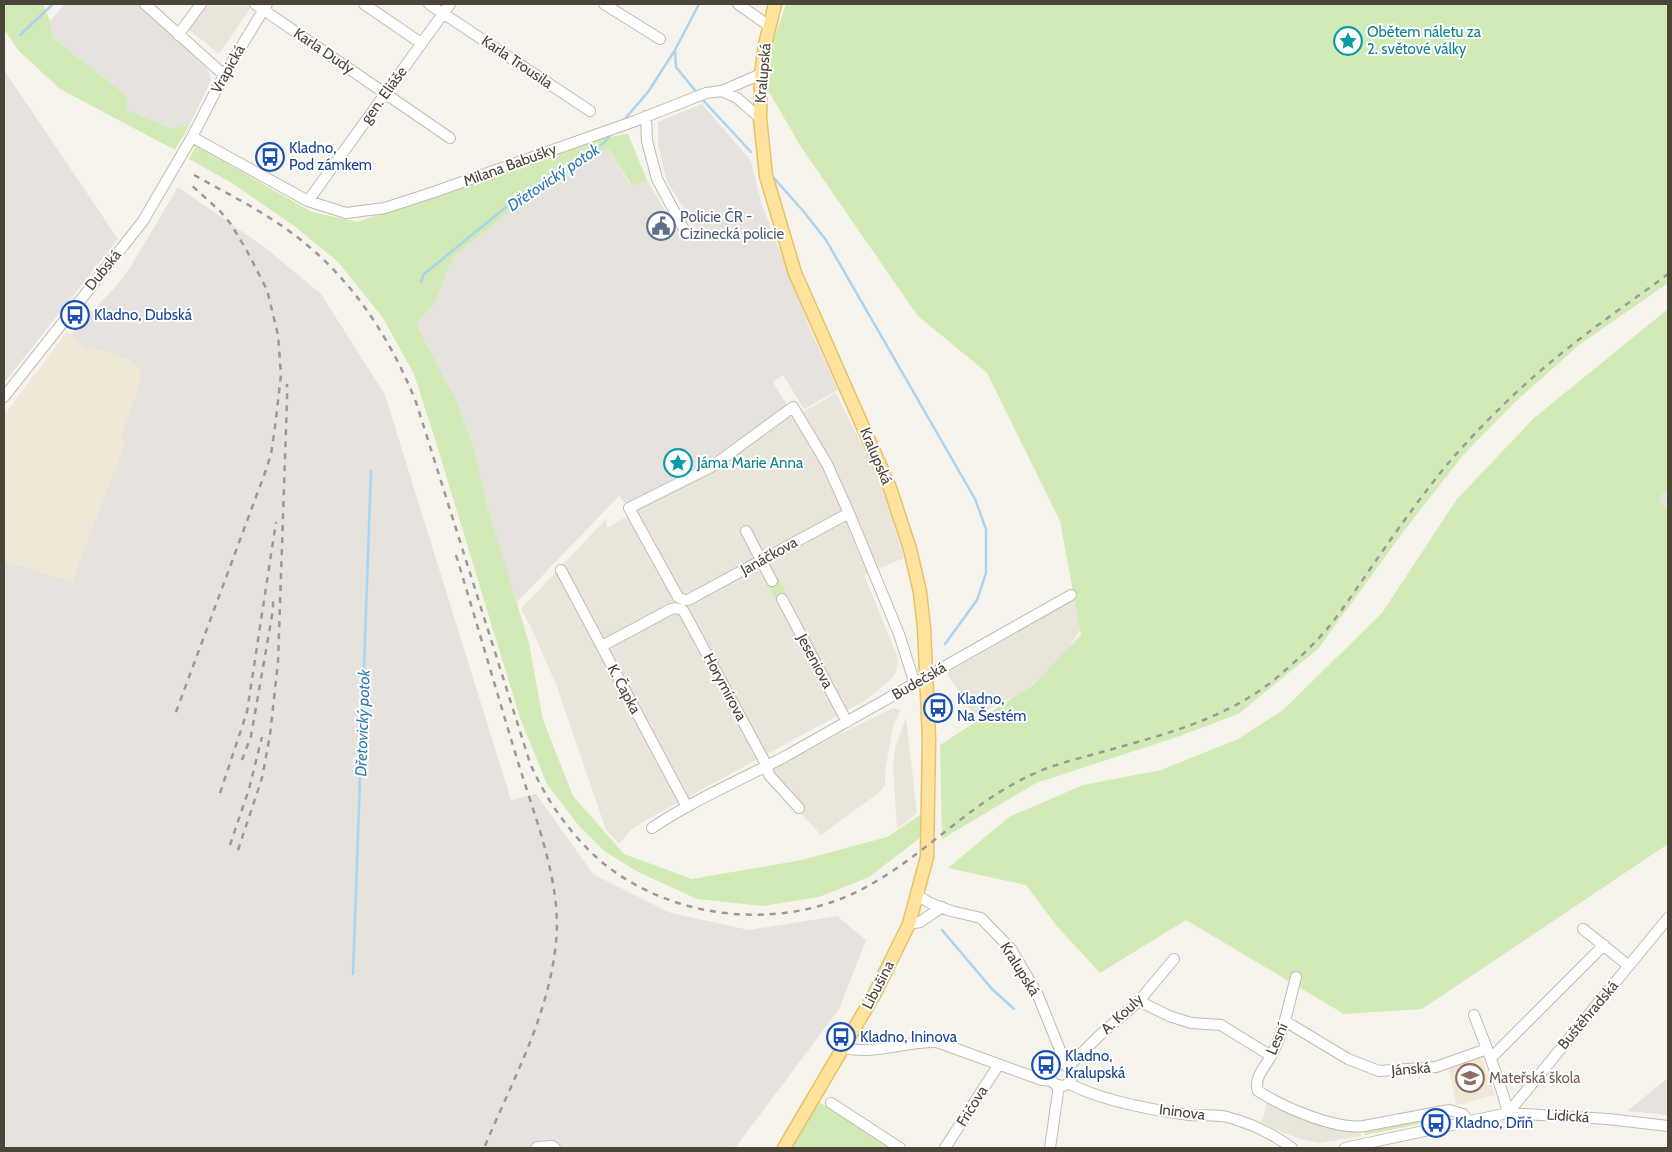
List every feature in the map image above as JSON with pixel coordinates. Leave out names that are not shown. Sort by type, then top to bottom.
[{"type":"main road","name":"Kralupská","points":[[775,4],[760,74],[760,118],[766,176],[795,273],[890,488],[910,549],[922,610],[930,738],[927,858],[917,895]]},
{"type":"main road","name":"Libušina","points":[[784,1148],[874,995],[909,924],[917,895]]},
{"type":"street","points":[[145,4],[224,75]]},
{"type":"street","points":[[178,34],[200,4]]},
{"type":"street","points":[[364,4],[421,42]]},
{"type":"street","name":"Karla Trousila","points":[[429,4],[590,111]]},
{"type":"street","name":"gen. Eliáše","points":[[308,201],[450,4]]},
{"type":"street","points":[[604,4],[660,39]]},
{"type":"street","points":[[738,4],[769,26]]},
{"type":"street","name":"Vrapická","points":[[192,137],[262,6]]},
{"type":"street","name":"Karla Dudy","points":[[262,6],[450,138]]},
{"type":"street","name":"Milana Babušky","points":[[308,201],[346,213],[384,208],[611,129],[706,93],[722,91],[760,74]]},
{"type":"street","points":[[722,91],[737,98],[760,118]]},
{"type":"street","points":[[646,116],[647,141],[657,179],[687,235]]},
{"type":"street","points":[[192,137],[308,201]]},
{"type":"street","name":"Dubská","points":[[4,397],[143,221],[192,137]]},
{"type":"street","name":"Janáčkova","points":[[794,407],[827,464],[849,513],[688,600],[678,597],[630,508],[711,467],[794,407]]},
{"type":"street","points":[[849,513],[899,634],[915,684]]},
{"type":"street","points":[[746,531],[772,581]]},
{"type":"street","name":"K. Čapka","points":[[561,570],[687,807]]},
{"type":"street","name":"Budečská","points":[[652,828],[687,807],[847,722],[1071,595]]},
{"type":"street","name":"Jeseniova","points":[[782,599],[847,722]]},
{"type":"street","name":"Horymírova","points":[[602,646],[671,609],[681,609],[686,613],[767,766]]},
{"type":"street","points":[[767,766],[770,775],[799,808]]},
{"type":"street","name":"Kralupská","points":[[917,895],[930,903],[982,918],[1011,949],[1037,993],[1060,1050],[1064,1065]]},
{"type":"street","points":[[909,924],[920,922],[942,907]]},
{"type":"street","name":"Buštěhradská","points":[[1508,1112],[1668,918]]},
{"type":"street","points":[[1583,928],[1629,966]]},
{"type":"street","name":"Jánská","points":[[1285,1021],[1348,1060],[1380,1072],[1436,1067],[1489,1054],[1604,944]]},
{"type":"street","name":"A. Kouly","points":[[1064,1065],[1139,1001],[1174,959]]},
{"type":"street","name":"Lesní","points":[[1296,977],[1285,1021],[1271,1056],[1256,1084],[1258,1091],[1309,1116],[1350,1127],[1362,1127],[1449,1110],[1455,1110],[1463,1114],[1469,1122]]},
{"type":"street","points":[[1139,1001],[1169,1016],[1191,1023],[1221,1025],[1271,1056]]},
{"type":"street","points":[[1474,1015],[1508,1112]]},
{"type":"street","name":"Ininova","points":[[844,1048],[856,1051],[874,1050],[919,1042],[937,1042],[1042,1080],[1060,1083],[1144,1108],[1190,1115],[1226,1117],[1262,1130],[1292,1148]]},
{"type":"street","name":"Fričova","points":[[945,1148],[999,1064]]},
{"type":"street","points":[[1050,1148],[1060,1083],[1071,1076],[1064,1065],[1053,1067],[1051,1070],[1050,1078],[1060,1083]]},
{"type":"street","points":[[831,1103],[900,1148]]},
{"type":"street","name":"Lidická","points":[[1345,1148],[1366,1146],[1508,1112],[1608,1119],[1668,1126]]},
{"type":"street","points":[[536,1148],[552,1146],[555,1148]]},
{"type":"shaded area","points":[[65,4],[137,4],[173,35],[208,70],[211,80],[190,124],[172,129],[127,110],[127,96],[53,38],[50,21]]},
{"type":"shaded area","points":[[204,4],[247,4],[251,7],[219,54],[187,28]]},
{"type":"shaded area","points":[[4,70],[118,239],[4,383]]},
{"type":"shaded area","points":[[702,104],[751,161],[762,205],[810,329],[838,390],[804,409],[783,375],[773,382],[787,405],[707,462],[626,504],[619,496],[517,602],[487,506],[475,452],[457,404],[416,324],[435,302],[453,257],[531,194],[608,148],[631,186],[647,180],[681,238],[697,228],[667,182],[658,144],[658,122]]},
{"type":"shaded area","points":[[178,187],[267,249],[321,294],[385,395],[511,800],[536,794],[593,874],[671,913],[749,930],[837,916],[866,940],[839,1009],[735,1148],[4,1148],[4,561],[72,582],[140,381],[140,372],[131,361],[92,347],[87,351],[70,335],[117,285],[131,266]]},
{"type":"shaded area","points":[[67,332],[87,351],[92,347],[131,361],[140,371],[140,381],[122,435],[125,443],[72,582],[4,561],[4,415]]},
{"type":"shaded area","points":[[836,393],[872,465],[891,511],[904,558],[864,575],[897,656],[898,664],[895,674],[866,700],[646,820],[631,830],[619,844],[606,830],[557,687],[531,627],[521,609],[606,519],[607,528],[635,512],[634,510],[719,466],[789,417],[807,410]]},
{"type":"shaded area","points":[[1668,489],[1668,510],[1658,499]]},
{"type":"shaded area","points":[[1074,598],[1082,627],[1062,660],[1023,692],[981,713],[973,715],[945,670]]},
{"type":"shaded area","points":[[893,708],[901,710],[893,726],[885,772],[885,785],[880,792],[821,835],[795,807],[770,771]]},
{"type":"shaded area","points":[[906,717],[917,813],[897,829],[893,766],[895,748]]},
{"type":"shaded area","name":"Mateřská škola","points":[[1481,1057],[1495,1095],[1456,1105],[1449,1068]]},
{"type":"shaded area","points":[[1668,1078],[1668,1115],[1627,1111]]},
{"type":"shaded area","points":[[1268,1099],[1360,1130],[1361,1136],[1320,1143],[1300,1139],[1274,1129],[1262,1122]]},
{"type":"green space","points":[[4,4],[43,4],[50,21],[53,38],[127,96],[127,110],[172,129],[190,124],[175,150],[60,89],[18,50],[4,29]]},
{"type":"green space","points":[[786,4],[1668,4],[1668,283],[1579,345],[1515,402],[1464,454],[1403,532],[1318,649],[1238,714],[1174,738],[1036,783],[942,839],[940,745],[1034,684],[1081,635],[1060,521],[987,373],[917,315],[801,147],[761,78]]},
{"type":"green space","points":[[628,134],[647,180],[632,186],[608,148],[531,194],[453,257],[435,302],[416,324],[457,403],[475,452],[487,506],[529,643],[543,720],[573,796],[624,854],[692,879],[802,860],[887,837],[923,813],[921,837],[869,877],[819,897],[763,906],[697,899],[638,872],[604,851],[579,826],[547,784],[520,718],[414,374],[383,318],[338,262],[297,228],[232,183],[189,159],[196,146],[312,212],[357,222],[598,139]]},
{"type":"green space","points":[[1668,309],[1668,489],[1658,499],[1668,510],[1668,844],[1422,1009],[1344,1014],[1186,920],[1100,973],[1056,925],[1026,885],[948,868],[1009,817],[1083,785],[1161,770],[1238,739],[1283,710],[1382,613],[1457,499],[1534,418]]},
{"type":"green space","points":[[778,578],[794,612],[783,598],[775,599],[768,584]]},
{"type":"green space","points":[[819,1102],[890,1148],[791,1148]]},
{"type":"green space","points":[[1443,1115],[1444,1119],[1365,1135],[1364,1130]]},
{"type":"waterway","points":[[20,35],[53,4]]},
{"type":"waterway","name":"Dřetovický potok","points":[[623,121],[648,92],[675,50],[699,4]]},
{"type":"waterway","points":[[675,50],[676,67],[698,94]]},
{"type":"waterway","points":[[701,98],[751,152]]},
{"type":"waterway","name":"Dřetovický potok","points":[[421,282],[424,274],[521,195],[604,143],[613,132]]},
{"type":"waterway","points":[[773,177],[826,240],[975,499],[986,529],[986,573],[977,600],[945,644]]},
{"type":"waterway","name":"Dřetovický potok","points":[[353,974],[371,471]]},
{"type":"waterway","points":[[942,930],[992,989],[1014,1009]]},
{"type":"railway","points":[[194,175],[266,216],[311,248],[348,286],[380,330],[416,402],[530,763],[558,813],[596,857],[625,879],[657,895],[691,907],[727,913],[763,915],[799,911],[834,902],[887,875],[965,816],[1006,788],[1027,777],[1064,763],[1192,725],[1255,694],[1295,661],[1329,626],[1434,481],[1460,449],[1493,415],[1563,352],[1668,274]]},
{"type":"railway","points":[[176,712],[271,454],[281,375],[278,335],[267,290],[230,223],[220,211],[189,183]]},
{"type":"railway","points":[[238,850],[262,778],[270,735],[278,662],[287,384]]},
{"type":"railway","points":[[220,793],[247,712],[276,522]]},
{"type":"railway","points":[[456,555],[546,851],[555,897],[557,920],[552,969],[538,1022],[484,1148]]},
{"type":"railway","points":[[242,760],[251,736],[273,610],[273,599]]},
{"type":"railway","points":[[230,845],[249,789],[262,737]]},
{"type":"place","name":"Obětem náletu za 2. světové války","points":[[1348,41]]},
{"type":"place","name":"Kladno, Pod zámkem","points":[[270,157]]},
{"type":"place","name":"Policie ČR - Cizinecká policie","points":[[661,226]]},
{"type":"place","name":"Kladno, Dubská","points":[[75,315]]},
{"type":"place","name":"Jáma Marie Anna","points":[[678,463]]},
{"type":"place","name":"Kladno, Na Šestém","points":[[938,708]]},
{"type":"place","name":"Kladno, Ininova","points":[[841,1037]]},
{"type":"place","name":"Kladno, Kralupská","points":[[1046,1065]]},
{"type":"place","name":"Mateřská škola","points":[[1470,1078]]},
{"type":"place","name":"Kladno, Dříň","points":[[1436,1123]]}]
